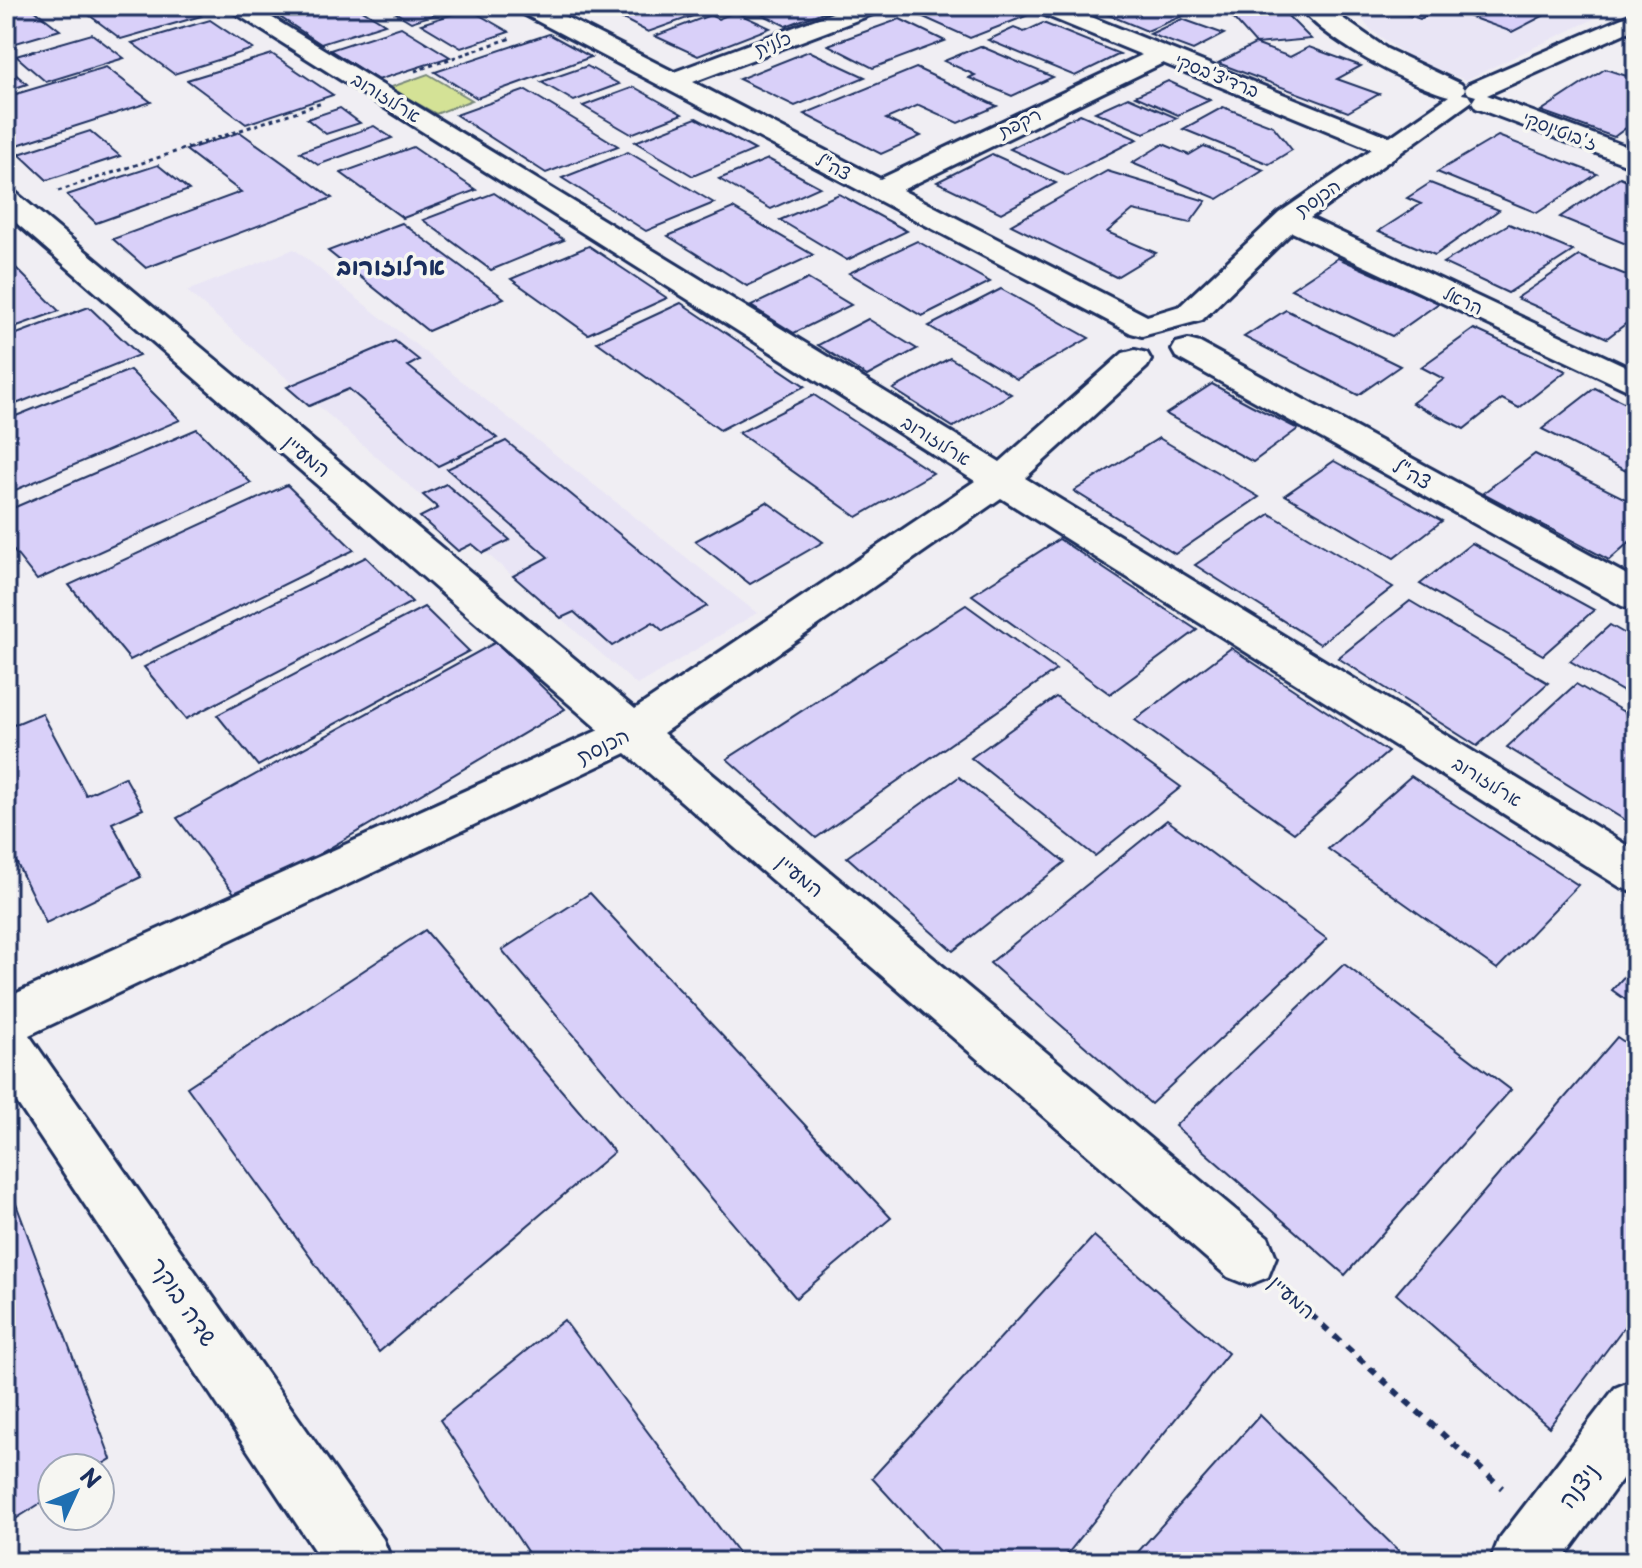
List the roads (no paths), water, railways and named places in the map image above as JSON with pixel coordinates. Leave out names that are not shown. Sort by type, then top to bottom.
[{"type":"street","name":"ארלוזורוב","points":[[236,6],[1636,874]]},
{"type":"street","name":"כלנית","points":[[673,81],[873,6]]},
{"type":"street","name":"ברדיצ'בסקי","points":[[1043,6],[1392,147]]},
{"type":"street","name":"ז'בוטינסקי","points":[[1311,6],[1343,33],[1405,71],[1636,160]]},
{"type":"street","name":"צה\"ל","points":[[543,11],[877,191],[1164,337],[1636,597]]},
{"type":"street","name":"הכנסת","points":[[6,1022],[631,733],[1000,481],[1164,337],[1289,219],[1468,95],[1636,19]]},
{"type":"street","name":"רקפת","points":[[877,191],[1163,54]]},
{"type":"street","name":"המעיין","points":[[10,203],[1248,1257]]},
{"type":"street","name":"הראל","points":[[1289,219],[1636,384]]},
{"type":"street","name":"שדה בוקר","points":[[6,1043],[360,1562]]},
{"type":"street","name":"ניצנה","points":[[1534,1545],[1636,1409]]},
{"type":"district","name":"ארלוזורוב","points":[[391,267]]}]
